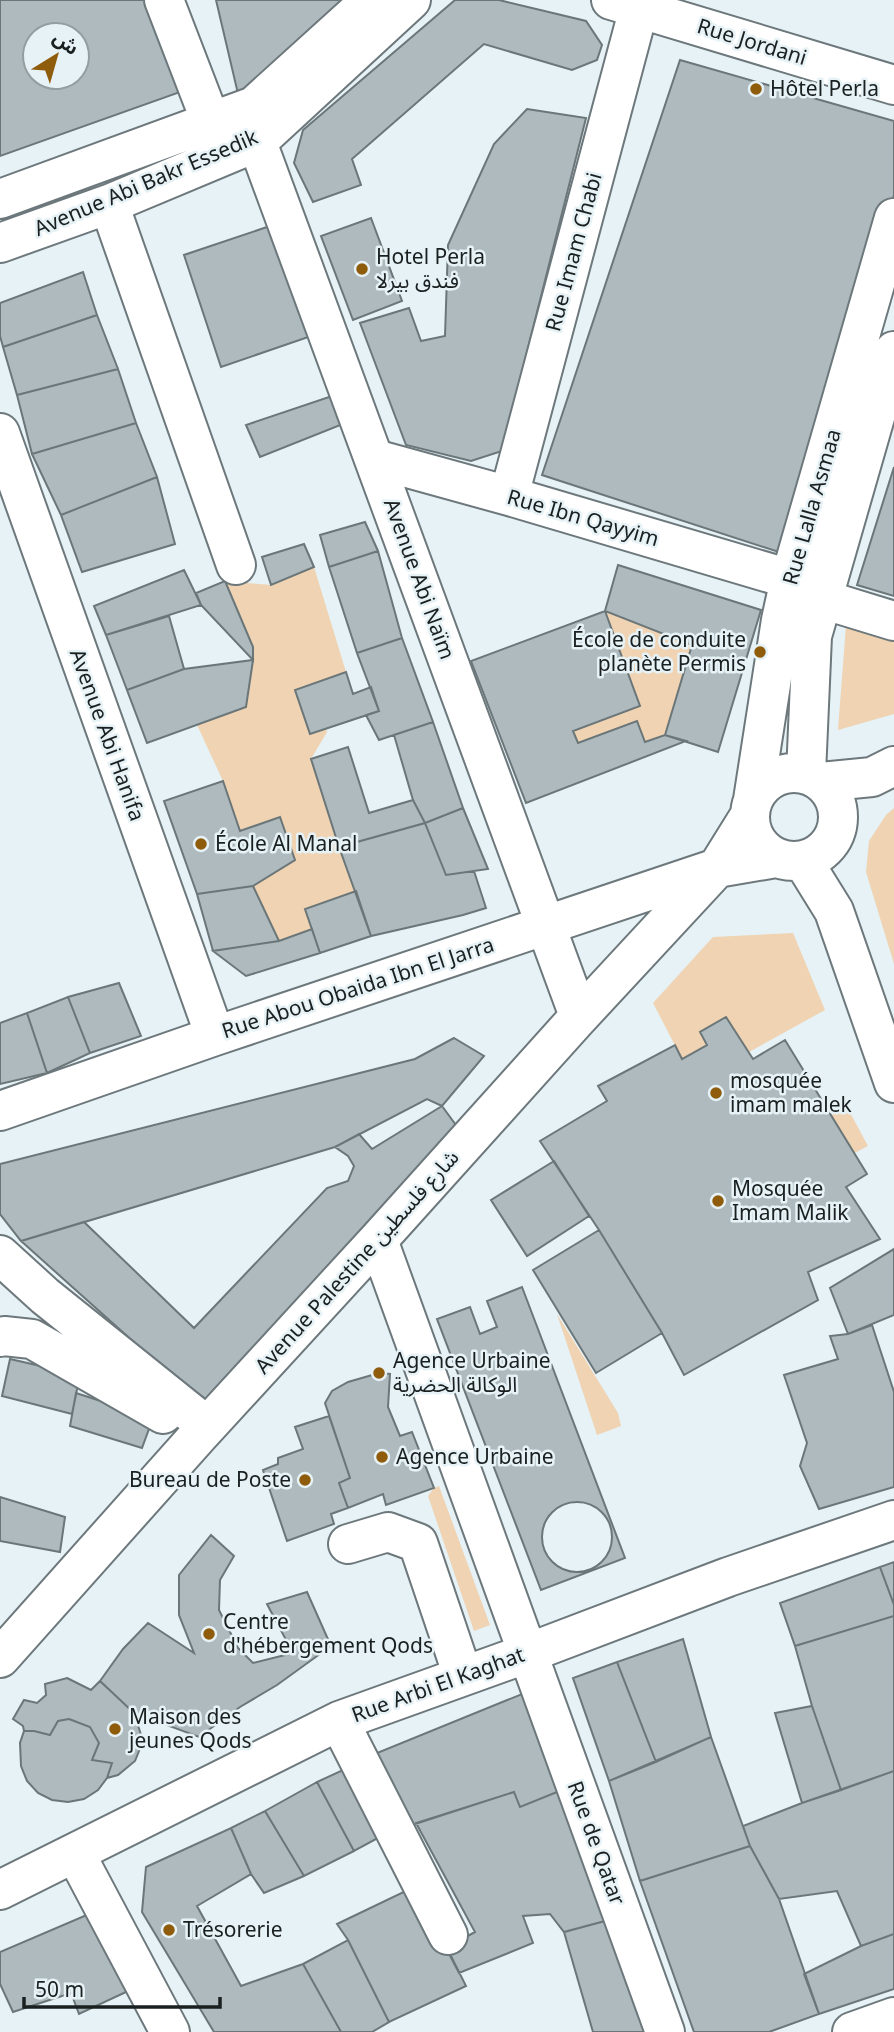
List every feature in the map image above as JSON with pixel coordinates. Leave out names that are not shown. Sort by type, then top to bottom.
[{"type":"street","points":[[164,0],[211,122]]},
{"type":"street","name":"Avenue Abi Bakr Essedik","points":[[0,199],[254,106],[371,0]]},
{"type":"street","name":"Avenue Abi Bakr Essedik","points":[[0,243],[108,204],[257,142],[411,0]]},
{"type":"street","name":"Rue Jordani","points":[[625,4],[894,85]]},
{"type":"street","name":"Rue Imam Chabi","points":[[509,496],[625,4]]},
{"type":"street","name":"Avenue Abi Naïm","points":[[257,142],[579,1016]]},
{"type":"street","points":[[108,204],[236,565]]},
{"type":"street","name":"Rue Lalla Asmaa","points":[[751,808],[790,579],[894,218]]},
{"type":"street","name":"Rue Lalla Asmaa","points":[[813,778],[811,636],[894,351]]},
{"type":"street","name":"Avenue Abi Hanifa","points":[[0,433],[12,507],[215,1036]]},
{"type":"street","name":"Rue Ibn Qayyim","points":[[375,458],[790,579]]},
{"type":"street","points":[[822,599],[894,621]]},
{"type":"street","points":[[812,845],[765,851],[756,841],[751,828],[751,808],[760,789],[780,775],[793,773],[813,778],[883,771]]},
{"type":"street","points":[[717,868],[812,845],[883,771]]},
{"type":"street","points":[[813,778],[830,792],[836,804],[812,845],[894,1083]]},
{"type":"street","name":"Avenue Palestine شارع فلسطين","points":[[0,1658],[203,1430],[717,868],[751,808]]},
{"type":"street","name":"Rue Abou Obaida Ibn El Jarra","points":[[0,1111],[717,868]]},
{"type":"street","name":"Rue de Qatar","points":[[378,1240],[665,2032]]},
{"type":"street","points":[[0,1255],[203,1430]]},
{"type":"street","points":[[0,1338],[4,1336],[32,1339],[203,1430]]},
{"type":"street","name":"Rue Arbi El Kaghat","points":[[0,1890],[339,1721],[528,1653],[727,1561],[894,1520]]},
{"type":"street","points":[[348,1545],[388,1532],[418,1543],[463,1676]]},
{"type":"street","points":[[339,1721],[448,1935]]},
{"type":"street","points":[[75,1853],[170,2032]]},
{"type":"street","points":[[852,2032],[894,2017]]},
{"type":"shaded area","points":[[314,567],[346,672],[313,686],[327,732],[311,759],[356,891],[305,909],[312,929],[279,941],[253,886],[295,860],[280,817],[240,831],[223,781],[197,725],[246,707],[253,660],[225,581],[271,585]]},
{"type":"shaded area","points":[[605,611],[692,645],[665,735],[645,742],[578,743],[573,731],[640,706]]},
{"type":"shaded area","points":[[846,625],[894,642],[894,714],[838,730]]},
{"type":"shaded area","points":[[894,808],[894,964],[866,872],[869,841],[886,815]]},
{"type":"shaded area","points":[[793,933],[825,1010],[749,1052],[725,1017],[700,1032],[707,1045],[682,1059],[653,1003],[713,937]]},
{"type":"shaded area","points":[[847,1107],[868,1146],[847,1157],[826,1118]]},
{"type":"shaded area","points":[[557,1314],[618,1413],[621,1426],[597,1435]]},
{"type":"shaded area","points":[[439,1486],[490,1625],[474,1631],[428,1496]]},
{"type":"building","points":[[0,0],[150,0],[183,91],[0,156]]},
{"type":"building","points":[[216,0],[354,0],[239,98]]},
{"type":"building","points":[[455,0],[499,0],[586,21],[602,45],[597,60],[572,70],[484,44],[352,159],[361,185],[313,202],[294,163],[303,130]]},
{"type":"building","points":[[680,60],[894,121],[894,195],[788,555],[542,475]]},
{"type":"building","points":[[527,109],[586,118],[502,451],[471,461],[406,445],[360,323],[409,308],[421,341],[445,336],[448,245],[494,144]]},
{"type":"building","name":"Hotel Perla فندق بيرلا","points":[[371,218],[402,301],[353,320],[321,236]]},
{"type":"building","points":[[273,225],[323,332],[221,367],[184,255]]},
{"type":"building","points":[[83,272],[97,315],[3,347],[0,336],[0,303]]},
{"type":"building","points":[[97,315],[118,369],[17,395],[3,347]]},
{"type":"building","points":[[118,369],[136,423],[32,454],[17,395]]},
{"type":"building","points":[[341,393],[353,420],[260,457],[246,425]]},
{"type":"building","points":[[136,423],[157,477],[61,515],[32,454]]},
{"type":"building","points":[[894,467],[894,596],[857,585]]},
{"type":"building","points":[[157,477],[175,544],[82,572],[61,515]]},
{"type":"building","points":[[365,522],[378,551],[329,567],[320,535]]},
{"type":"building","points":[[304,544],[314,567],[271,585],[262,557]]},
{"type":"building","points":[[378,551],[402,638],[357,653],[329,567]]},
{"type":"building","points":[[618,565],[761,610],[718,752],[665,735],[692,645],[605,611]]},
{"type":"building","points":[[184,570],[201,605],[106,635],[94,606]]},
{"type":"building","points":[[225,581],[253,647],[253,660],[201,605],[196,593]]},
{"type":"building","points":[[605,611],[640,706],[573,731],[578,743],[637,721],[645,742],[665,735],[686,741],[526,803],[471,661]]},
{"type":"building","points":[[169,616],[184,669],[127,690],[106,635]]},
{"type":"building","points":[[402,638],[433,722],[379,740],[366,715],[379,711],[357,653]]},
{"type":"building","points":[[253,660],[246,707],[147,743],[127,690],[184,669]]},
{"type":"building","points":[[346,672],[353,694],[371,687],[379,711],[310,734],[295,690]]},
{"type":"building","points":[[433,722],[463,808],[425,823],[413,800],[394,735]]},
{"type":"building","points":[[348,747],[369,813],[413,800],[425,823],[339,847],[311,759]]},
{"type":"building","points":[[223,781],[240,831],[280,817],[295,860],[253,886],[197,894],[164,801]]},
{"type":"building","points":[[463,808],[488,869],[446,875],[425,823]]},
{"type":"building","points":[[425,823],[446,875],[474,871],[486,908],[371,936],[339,847]]},
{"type":"building","points":[[253,886],[279,941],[213,951],[197,894]]},
{"type":"building","points":[[356,891],[371,936],[320,953],[305,909]]},
{"type":"building","points":[[312,929],[320,953],[246,976],[213,951],[279,941]]},
{"type":"building","points":[[119,983],[141,1036],[90,1053],[68,997]]},
{"type":"building","points":[[68,997],[90,1053],[47,1073],[27,1013]]},
{"type":"building","points":[[27,1013],[47,1073],[0,1084],[0,1023]]},
{"type":"building","name":"Mosquée Imam Malik","points":[[726,1017],[753,1059],[785,1040],[867,1174],[846,1187],[880,1239],[808,1272],[818,1300],[684,1375],[662,1333],[599,1230],[540,1141],[607,1101],[598,1086],[675,1045],[682,1059],[707,1045],[700,1032]]},
{"type":"building","points":[[454,1038],[484,1056],[442,1106],[427,1099],[335,1147],[21,1241],[0,1214],[0,1164],[415,1059]]},
{"type":"building","points":[[442,1106],[461,1132],[203,1404],[21,1241],[84,1222],[194,1328],[327,1188],[348,1181],[354,1166],[348,1156],[335,1147],[359,1134],[372,1149]]},
{"type":"building","points":[[554,1161],[589,1216],[527,1256],[491,1200]]},
{"type":"building","points":[[599,1230],[662,1333],[596,1373],[533,1270]]},
{"type":"building","points":[[894,1249],[894,1315],[848,1334],[830,1288]]},
{"type":"building","points":[[522,1287],[625,1558],[541,1590],[437,1319],[470,1307],[480,1334],[497,1327],[487,1301]]},
{"type":"building","points":[[872,1325],[894,1392],[894,1487],[819,1509],[800,1466],[807,1443],[784,1375],[838,1359],[830,1336],[848,1334]]},
{"type":"building","points":[[10,1359],[80,1375],[72,1414],[2,1396]]},
{"type":"building","name":"Agence Urbaine","points":[[379,1373],[390,1374],[388,1407],[400,1436],[412,1432],[434,1488],[386,1505],[383,1494],[348,1508],[339,1483],[350,1478],[325,1403],[332,1391],[348,1382]]},
{"type":"building","points":[[76,1393],[153,1418],[142,1448],[70,1426]]},
{"type":"building","name":"Bureau de Poste","points":[[329,1416],[350,1478],[339,1483],[348,1508],[331,1514],[334,1524],[287,1541],[263,1470],[278,1464],[278,1458],[303,1449],[295,1427]]},
{"type":"building","points":[[0,1497],[65,1517],[60,1552],[0,1541]]},
{"type":"building","points":[[577,1502],[602,1512],[612,1537],[602,1562],[577,1572],[552,1562],[542,1537],[552,1512]]},
{"type":"building","name":"Centre d'hébergement Qods","points":[[211,1535],[234,1556],[220,1580],[219,1610],[238,1648],[253,1663],[293,1653],[267,1604],[307,1592],[331,1646],[199,1737],[134,1713],[100,1681],[123,1649],[148,1623],[194,1653],[179,1615],[179,1575]]},
{"type":"building","points":[[894,1562],[894,1605],[880,1567]]},
{"type":"building","points":[[880,1567],[894,1605],[894,1616],[795,1646],[780,1603]]},
{"type":"building","points":[[894,1616],[894,1771],[841,1790],[795,1646]]},
{"type":"building","points":[[683,1639],[711,1737],[656,1762],[617,1662]]},
{"type":"building","points":[[617,1662],[656,1762],[609,1781],[573,1678]]},
{"type":"building","name":"Maison des jeunes Qods","points":[[67,1678],[91,1690],[100,1681],[134,1713],[143,1741],[135,1761],[118,1775],[107,1778],[112,1763],[92,1760],[99,1743],[90,1727],[69,1719],[58,1721],[50,1735],[24,1731],[23,1726],[13,1719],[24,1700],[37,1703],[46,1695],[45,1684]]},
{"type":"building","points":[[532,1690],[567,1788],[520,1807],[514,1792],[406,1827],[377,1753]]},
{"type":"building","points":[[812,1706],[841,1790],[802,1803],[775,1713]]},
{"type":"building","points":[[69,1719],[90,1727],[99,1743],[92,1760],[112,1763],[107,1778],[98,1790],[84,1799],[68,1802],[52,1800],[38,1793],[27,1781],[21,1766],[20,1743],[24,1731],[50,1735],[58,1721]]},
{"type":"building","points":[[711,1737],[750,1846],[640,1881],[609,1781]]},
{"type":"building","points":[[356,1764],[389,1832],[354,1851],[317,1782]]},
{"type":"building","points":[[894,1771],[894,1934],[861,1946],[837,1891],[779,1899],[750,1846],[743,1826]]},
{"type":"building","points":[[317,1782],[354,1851],[304,1876],[265,1811]]},
{"type":"building","points":[[567,1788],[605,1921],[564,1932],[550,1914],[523,1916],[533,1943],[459,1973],[446,1948],[475,1932],[416,1823],[514,1792],[520,1807]]},
{"type":"building","points":[[265,1811],[304,1876],[264,1893],[251,1874],[231,1828]]},
{"type":"building","points":[[231,1828],[251,1874],[197,1906],[241,1986],[303,1964],[341,2032],[214,2032],[142,1912],[146,1867]]},
{"type":"building","points":[[750,1846],[779,1899],[819,2014],[769,2032],[694,2032],[640,1881]]},
{"type":"building","points":[[416,1886],[466,1986],[389,2022],[348,1940],[337,1924]]},
{"type":"building","points":[[89,1914],[141,1985],[79,2014],[71,1993],[13,2012],[0,1984],[0,1952]]},
{"type":"building","points":[[605,1921],[646,2032],[593,2032],[564,1932]]},
{"type":"building","points":[[894,1934],[894,1989],[819,2014],[804,1974],[861,1946]]},
{"type":"building","points":[[348,1940],[389,2022],[372,2032],[341,2032],[303,1964]]},
{"type":"place","name":"Hôtel Perla","points":[[756,89]]},
{"type":"place","name":"Hotel Perla فندق بيرلا","points":[[362,269]]},
{"type":"place","name":"École de conduite planète Permis","points":[[760,652]]},
{"type":"place","name":"École Al Manal","points":[[201,844]]},
{"type":"place","name":"mosquée imam malek","points":[[716,1093]]},
{"type":"place","name":"Mosquée Imam Malik","points":[[718,1201]]},
{"type":"place","name":"Agence Urbaine الوكالة الحضرية","points":[[379,1373]]},
{"type":"place","name":"Agence Urbaine","points":[[382,1457]]},
{"type":"place","name":"Bureau de Poste","points":[[305,1480]]},
{"type":"place","name":"Centre d'hébergement Qods","points":[[209,1634]]},
{"type":"place","name":"Maison des jeunes Qods","points":[[115,1729]]},
{"type":"place","name":"Trésorerie","points":[[169,1930]]}]
